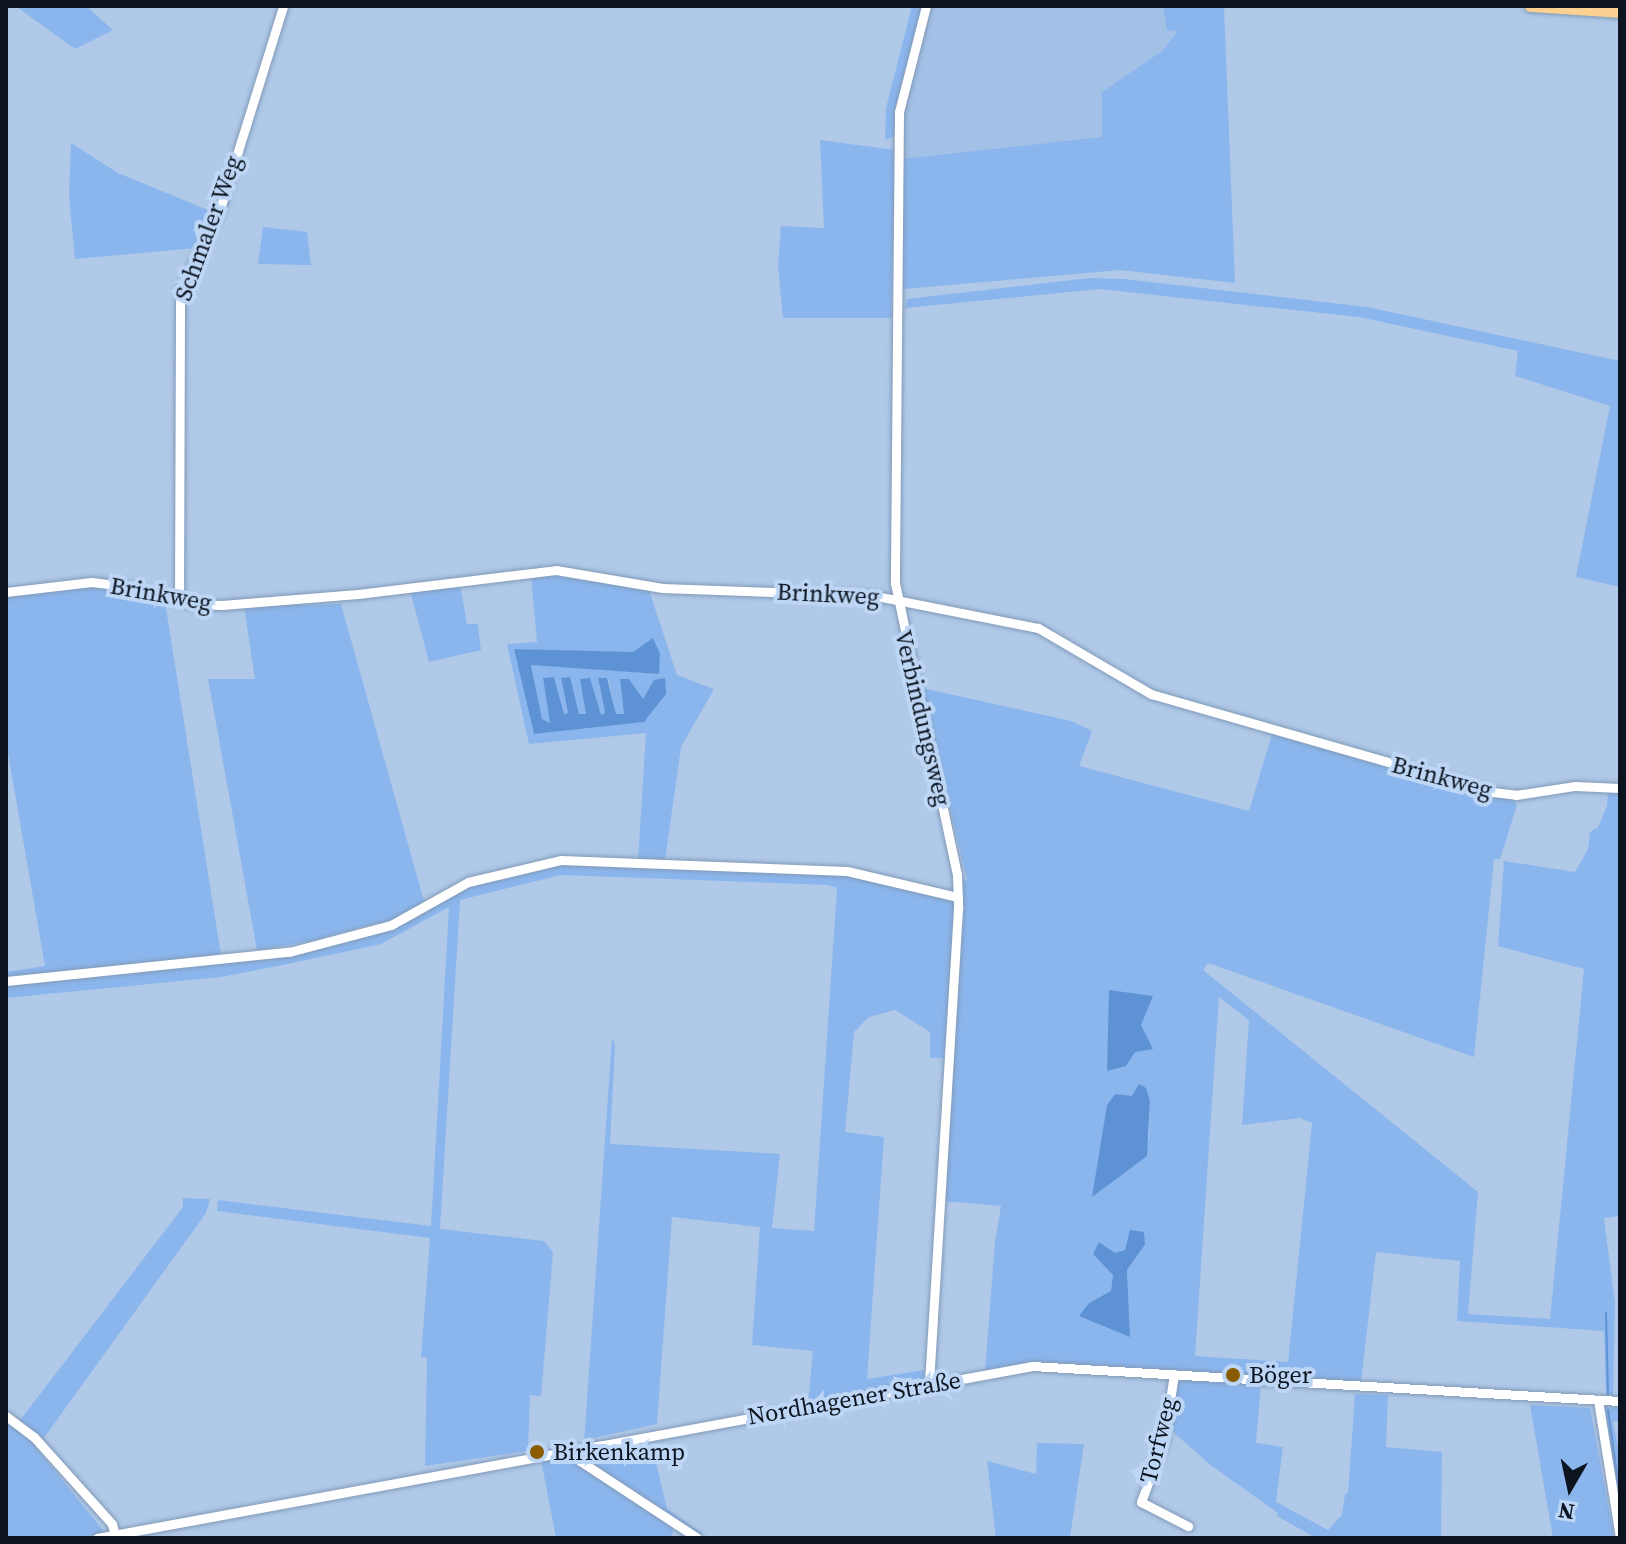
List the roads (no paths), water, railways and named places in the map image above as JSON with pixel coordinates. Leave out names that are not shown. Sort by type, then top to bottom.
[{"type":"main road","points":[[1530,6],[1620,12]]},
{"type":"street","name":"Schmaler Weg","points":[[179,601],[180,291],[219,212],[283,6]]},
{"type":"street","name":"Verbindungsweg","points":[[926,6],[899,112],[896,599],[957,874],[958,897],[929,1384]]},
{"type":"street","name":"Brinkweg","points":[[6,592],[91,582],[133,587],[179,601],[205,605],[279,601],[556,570],[662,588],[896,599],[1038,628],[1151,694],[1493,792],[1516,795],[1575,786],[1620,788]]},
{"type":"street","points":[[6,981],[289,952],[391,925],[468,882],[561,860],[847,871],[958,897]]},
{"type":"street","name":"Nordhagener Straße","points":[[97,1538],[1032,1366],[1620,1401]]},
{"type":"street","name":"Torfweg","points":[[1174,1374],[1164,1440],[1141,1502],[1188,1526]]},
{"type":"street","points":[[1598,1400],[1620,1538]]},
{"type":"street","points":[[6,1416],[34,1437],[112,1524],[115,1535]]},
{"type":"street","points":[[573,1450],[580,1461],[697,1538]]},
{"type":"waterway","points":[[1606,1313],[1608,1395]]},
{"type":"waterway","points":[[1608,1410],[1620,1498]]},
{"type":"place","name":"Böger","points":[[1233,1375]]},
{"type":"place","name":"Birkenkamp","points":[[537,1452]]}]
